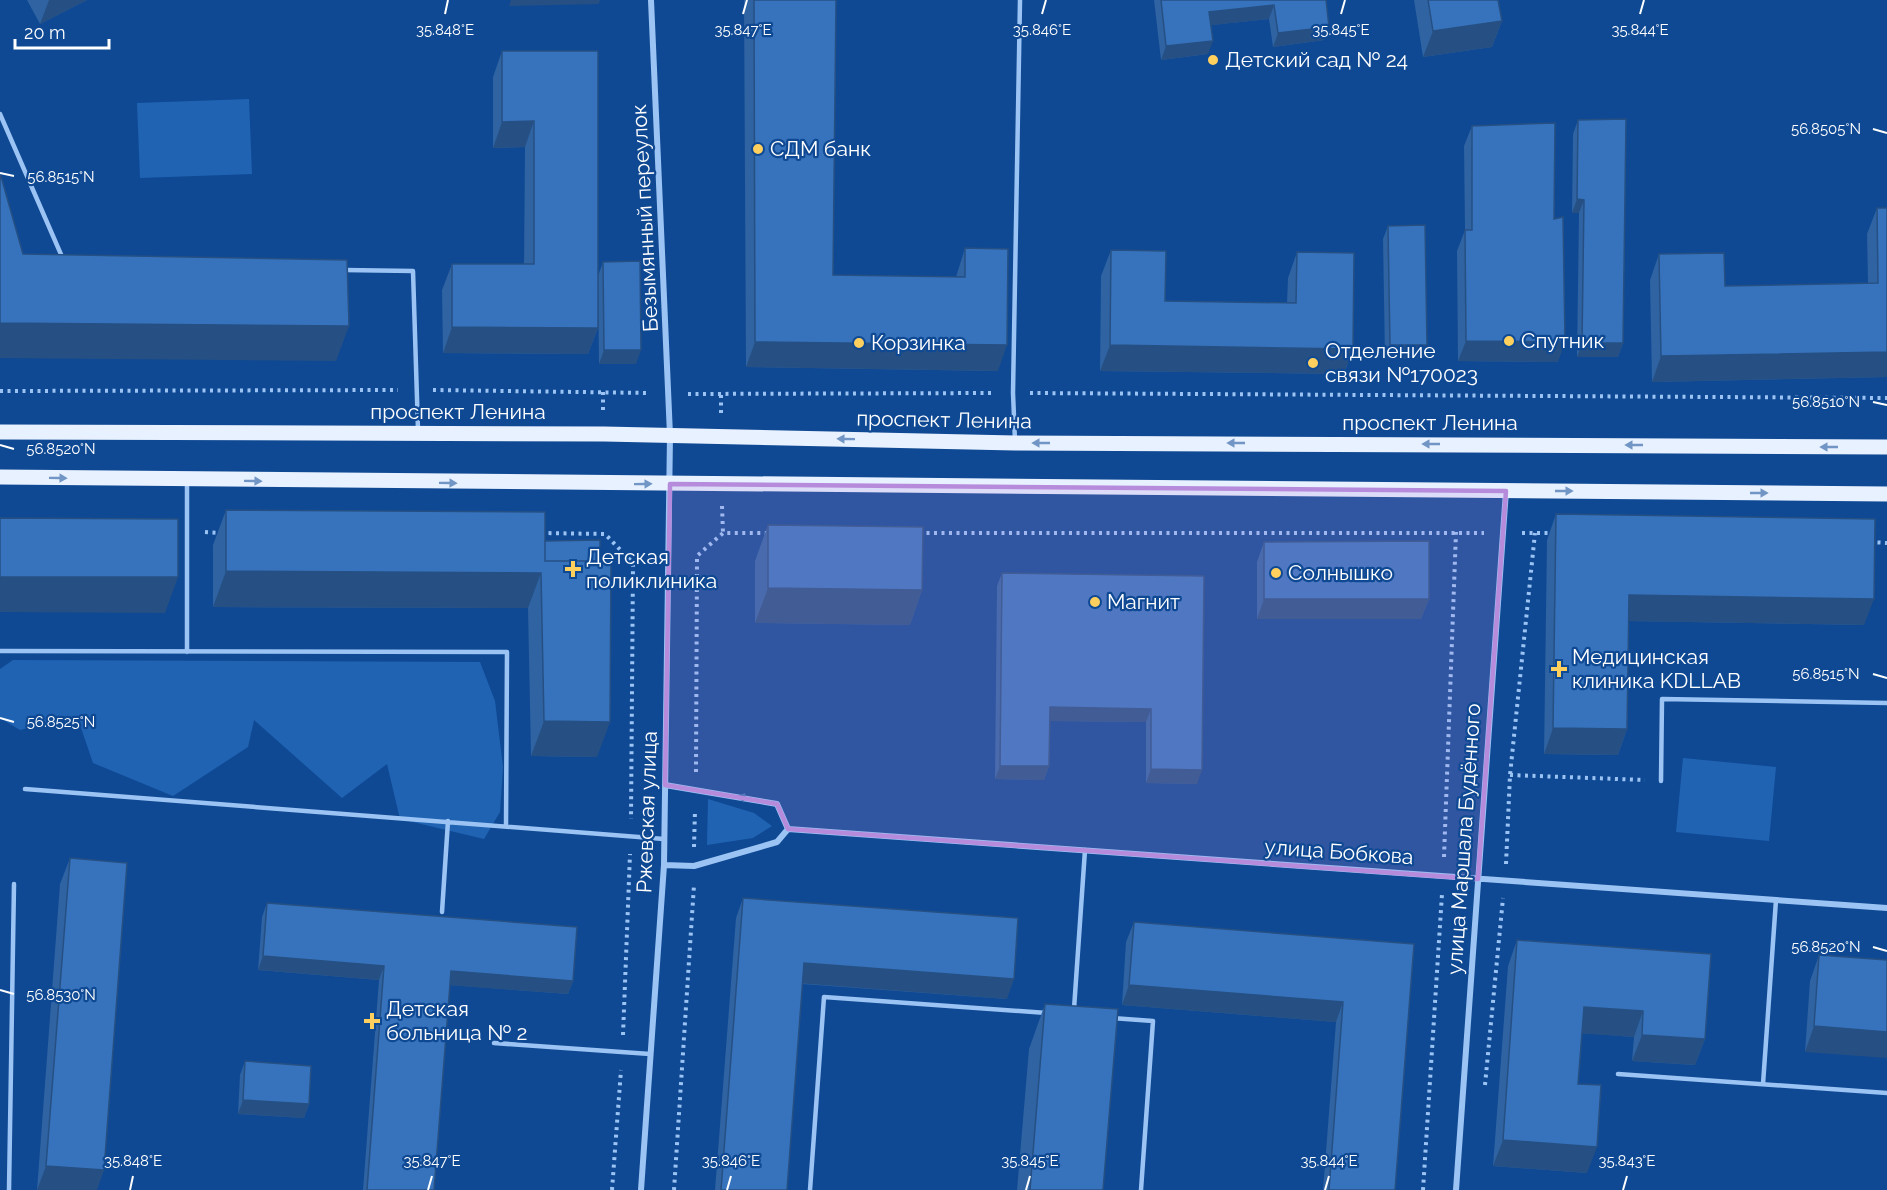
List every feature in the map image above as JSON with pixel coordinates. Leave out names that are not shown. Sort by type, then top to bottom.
[{"type":"main road","name":"проспект Ленина","points":[[0,432],[670,435],[1015,443],[1887,447]]},
{"type":"main road","points":[[0,477],[1887,494]]},
{"type":"street","name":"Безымянный переулок","points":[[651,0],[670,435]]},
{"type":"street","name":"Ржевская улица","points":[[641,1190],[664,865],[670,435]]},
{"type":"street","name":"улица Маршала Будённого","points":[[1456,1190],[1506,491]]},
{"type":"street","points":[[664,865],[694,866],[777,842],[788,829],[777,804],[665,785]]},
{"type":"street","name":"улица Бобкова","points":[[788,829],[1887,908]]},
{"type":"lane","points":[[1015,443],[1013,393],[1020,0]]},
{"type":"lane","points":[[0,114],[67,268]]},
{"type":"lane","points":[[342,270],[413,271],[418,433]]},
{"type":"lane","points":[[187,652],[188,480]]},
{"type":"lane","points":[[0,651],[507,652],[506,826]]},
{"type":"lane","points":[[1661,781],[1662,699],[1887,703]]},
{"type":"lane","points":[[25,789],[664,838]]},
{"type":"lane","points":[[442,912],[448,821]]},
{"type":"lane","points":[[1074,1015],[1085,850]]},
{"type":"lane","points":[[9,1190],[14,884]]},
{"type":"lane","points":[[1763,1084],[1776,900]]},
{"type":"lane","points":[[810,1190],[824,997],[1050,1014]]},
{"type":"lane","points":[[1108,1018],[1153,1021],[1141,1190]]},
{"type":"lane","points":[[494,1043],[650,1054]]},
{"type":"lane","points":[[1618,1074],[1887,1093]]},
{"type":"path","points":[[0,391],[603,392],[603,411]]},
{"type":"path","points":[[721,395],[1013,393],[1887,398]]},
{"type":"path","points":[[187,532],[223,532]]},
{"type":"path","points":[[913,532],[1558,533]]},
{"type":"path","points":[[534,533],[605,534]]},
{"type":"path","points":[[723,533],[771,533]]},
{"type":"path","points":[[1864,542],[1887,543]]},
{"type":"path","points":[[1510,775],[1661,781]]},
{"type":"highlighted area","points":[[670,484],[1506,491],[1478,879],[788,829],[777,804],[665,785]]},
{"type":"shaded area","points":[[249,99],[252,174],[140,178],[137,103]]},
{"type":"shaded area","points":[[13,660],[480,662],[495,701],[503,767],[500,812],[484,839],[400,819],[387,764],[342,798],[254,720],[248,747],[173,796],[93,763],[77,716],[20,730],[0,718],[0,669]]},
{"type":"shaded area","points":[[1683,758],[1776,767],[1769,841],[1676,832]]},
{"type":"shaded area","points":[[708,799],[754,813],[772,826],[753,838],[707,845]]},
{"type":"building","points":[[754,0],[836,0],[833,275],[965,277],[965,248],[1008,249],[1007,345],[755,342]]},
{"type":"building","points":[[1161,0],[1326,0],[1329,27],[1278,33],[1274,5],[1209,12],[1213,41],[1166,46]]},
{"type":"building","points":[[1428,0],[1498,0],[1502,21],[1433,31]]},
{"type":"building","points":[[502,51],[598,51],[598,328],[452,327],[452,264],[534,264],[534,121],[502,122]]},
{"type":"building","points":[[1626,119],[1623,343],[1582,343],[1584,200],[1577,199],[1578,120]]},
{"type":"building","points":[[1555,123],[1554,219],[1563,217],[1565,342],[1466,341],[1465,230],[1472,230],[1472,126]]},
{"type":"building","points":[[0,173],[23,254],[347,260],[349,326],[0,323]]},
{"type":"building","points":[[1877,208],[1887,208],[1887,352],[1661,356],[1659,254],[1724,253],[1725,286],[1878,283]]},
{"type":"building","points":[[1425,225],[1427,345],[1390,345],[1388,226]]},
{"type":"building","points":[[1111,250],[1166,251],[1165,301],[1296,303],[1297,252],[1354,253],[1353,349],[1110,345]]},
{"type":"building","points":[[640,261],[641,350],[604,350],[603,262]]},
{"type":"building","points":[[226,510],[545,512],[545,561],[611,561],[610,722],[544,721],[541,573],[226,571]]},
{"type":"building","points":[[1556,514],[1875,519],[1874,599],[1629,595],[1627,729],[1553,728]]},
{"type":"building","points":[[0,518],[178,519],[178,577],[0,577]]},
{"type":"building","points":[[768,525],[923,527],[922,590],[768,588]]},
{"type":"building","points":[[600,540],[600,561],[545,561],[545,541]]},
{"type":"building","points":[[1429,541],[1429,599],[1264,599],[1264,542]]},
{"type":"building","points":[[1002,573],[1204,576],[1202,770],[1151,769],[1151,709],[1050,707],[1049,766],[1000,766]]},
{"type":"building","points":[[70,858],[127,863],[104,1170],[46,1166]]},
{"type":"building","points":[[743,898],[1018,918],[1014,979],[804,963],[787,1190],[721,1190]]},
{"type":"building","points":[[267,903],[577,927],[573,981],[451,971],[434,1190],[367,1190],[384,966],[263,956]]},
{"type":"building","points":[[1134,922],[1414,944],[1395,1190],[1329,1190],[1343,1002],[1129,985]]},
{"type":"building","points":[[1517,940],[1711,954],[1705,1039],[1642,1035],[1643,1011],[1584,1007],[1578,1084],[1601,1085],[1597,1147],[1503,1140]]},
{"type":"building","points":[[1819,955],[1887,960],[1887,1032],[1814,1026]]},
{"type":"building","points":[[1045,1004],[1118,1009],[1103,1190],[1030,1190]]},
{"type":"building","points":[[245,1061],[311,1066],[309,1104],[243,1100]]},
{"type":"place","name":"Детский сад № 24","points":[[1213,60]]},
{"type":"place","name":"СДМ банк","points":[[758,149]]},
{"type":"place","name":"Спутник","points":[[1509,341]]},
{"type":"place","name":"Корзинка","points":[[859,343]]},
{"type":"place","name":"Отделение связи №170023","points":[[1313,363]]},
{"type":"place","name":"Детская поликлиника","points":[[573,569]]},
{"type":"place","name":"Солнышко","points":[[1276,573]]},
{"type":"place","name":"Магнит","points":[[1095,602]]},
{"type":"place","name":"Медицинская клиника KDLLAB","points":[[1559,669]]},
{"type":"place","name":"Детская больница № 2","points":[[372,1021]]}]
